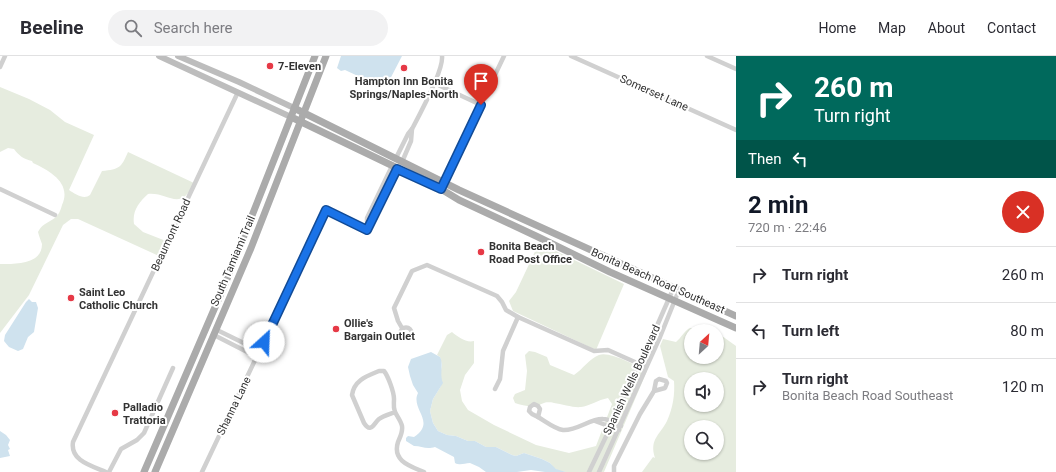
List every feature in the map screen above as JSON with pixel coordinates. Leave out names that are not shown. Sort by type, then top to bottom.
[{"type":"main road","points":[[159,56],[291,117]]},
{"type":"main road","points":[[178,56],[239,82],[294,108]]},
{"type":"main road","name":"South Tamiami Trail","points":[[144,472],[207,328],[315,56]]},
{"type":"main road","name":"South Tamiami Trail","points":[[155,472],[267,208],[326,56]]},
{"type":"main road","name":"Bonita Beach Road Southeast","points":[[294,108],[399,160],[442,186],[459,200],[610,272],[736,328]]},
{"type":"main road","name":"Bonita Beach Road Southeast","points":[[291,117],[394,167],[442,186],[609,258],[736,316]]},
{"type":"main road","points":[[549,242],[559,243],[599,262],[606,262],[609,258]]},
{"type":"main road","points":[[215,332],[213,327],[221,305],[225,284]]},
{"type":"main road","points":[[192,386],[198,362],[209,334],[207,328]]},
{"type":"street","points":[[0,67],[5,56]]},
{"type":"street","points":[[399,160],[408,134],[412,129],[434,84],[442,64],[442,56]]},
{"type":"street","points":[[442,186],[504,56]]},
{"type":"street","name":"Somerset Lane","points":[[571,56],[736,130]]},
{"type":"street","points":[[707,56],[736,69]]},
{"type":"street","points":[[434,84],[481,105]]},
{"type":"street","name":"Beaumont Road","points":[[106,472],[79,460],[73,451],[73,442],[238,92]]},
{"type":"street","points":[[399,160],[411,141],[412,129]]},
{"type":"street","points":[[357,225],[363,224],[367,218],[394,167]]},
{"type":"street","points":[[367,230],[394,167]]},
{"type":"street","points":[[0,189],[55,215]]},
{"type":"street","name":"Shanna Lane","points":[[202,472],[326,210],[357,225]]},
{"type":"street","points":[[367,218],[367,230]]},
{"type":"street","points":[[357,225],[367,230]]},
{"type":"street","points":[[402,328],[395,313],[395,304],[412,271],[427,265],[497,296],[506,310],[518,316],[594,351],[608,350],[646,367]]},
{"type":"street","name":"Spanish Wells Boulevard","points":[[589,472],[612,424],[627,386],[677,289]]},
{"type":"street","name":"Spanish Wells Boulevard","points":[[599,472],[646,367],[672,299]]},
{"type":"street","points":[[496,389],[500,379],[502,351],[518,316]]},
{"type":"street","points":[[215,332],[260,351]]},
{"type":"street","points":[[215,332],[257,357]]},
{"type":"street","points":[[110,472],[121,449],[137,440],[144,433],[173,368]]},
{"type":"street","points":[[395,412],[378,419],[374,426],[370,428],[366,426],[352,395],[356,383],[371,374],[384,371],[390,382],[394,398],[393,407],[402,426],[397,446],[397,454],[402,461],[424,472]]},
{"type":"street","points":[[614,472],[614,466],[640,414],[654,391]]},
{"type":"street","points":[[538,417],[557,428],[565,430],[595,421],[612,424],[620,428]]},
{"type":"shaded area","points":[[0,87],[29,99],[50,110],[65,122],[94,135],[69,190],[77,195],[85,197],[90,195],[102,171],[119,167],[124,161],[128,152],[194,183],[189,192],[184,197],[179,199],[148,194],[135,211],[134,224],[143,232],[166,241],[159,256],[78,219],[71,219],[63,225],[29,295],[0,333],[0,264],[26,262],[37,256],[41,251],[42,244],[38,232],[44,224],[58,215],[61,210],[64,190],[62,184],[52,174],[32,161],[22,157],[14,149],[8,148],[0,152]]},
{"type":"shaded area","points":[[539,243],[624,284],[596,350],[513,311],[509,301],[516,292]]},
{"type":"shaded area","points":[[452,332],[459,338],[474,341],[474,363],[465,375],[460,390],[462,401],[468,410],[494,425],[536,445],[569,453],[596,446],[612,404],[608,398],[581,407],[551,402],[536,406],[525,406],[515,403],[513,398],[515,394],[525,390],[527,371],[525,355],[529,351],[535,352],[547,357],[550,365],[574,375],[592,359],[604,354],[616,357],[647,371],[604,472],[559,471],[550,463],[524,453],[516,456],[512,455],[496,447],[486,447],[475,441],[468,441],[438,431],[433,423],[430,411],[433,399],[441,386],[440,375],[442,365],[440,357],[437,355],[447,335]]},
{"type":"shaded area","points":[[684,333],[684,364],[724,364],[724,337],[736,346],[736,472],[642,472],[653,457],[655,458],[653,446],[654,442],[667,421],[673,401],[674,381],[668,377],[660,346],[663,339],[676,342]]},
{"type":"water","points":[[341,56],[402,56],[388,83],[379,86],[367,80],[361,81],[358,76],[345,70],[341,71],[337,68]]},
{"type":"water","points":[[29,299],[32,302],[36,302],[38,308],[34,332],[28,337],[23,349],[18,351],[9,347],[4,341],[5,335]]},
{"type":"water","points":[[431,352],[440,357],[442,363],[441,376],[443,383],[433,399],[430,411],[433,423],[438,431],[468,441],[475,441],[486,447],[496,447],[512,455],[516,456],[524,453],[542,459],[550,463],[556,469],[566,472],[531,470],[517,472],[486,472],[470,463],[457,464],[455,463],[454,457],[435,447],[427,448],[414,446],[406,441],[408,436],[414,437],[423,426],[422,415],[416,399],[418,393],[413,385],[408,367],[411,359]]},
{"type":"water","points":[[0,431],[10,440],[8,445],[10,449],[8,450],[10,456],[0,458]]},
{"type":"place","name":"7-Eleven","points":[[270,66]]},
{"type":"place","name":"Hampton Inn Bonita Springs/Naples-North","points":[[404,68]]},
{"type":"place","name":"Bonita Beach Road Post Office","points":[[481,252]]},
{"type":"place","name":"Saint Leo Catholic Church","points":[[71,298]]},
{"type":"place","name":"Ollie's Bargain Outlet","points":[[336,329]]},
{"type":"place","name":"Palladio Trattoria","points":[[115,413]]},
{"type":"route","points":[[264,342],[326,210],[367,230],[397,169],[441,189],[481,105]]}]
